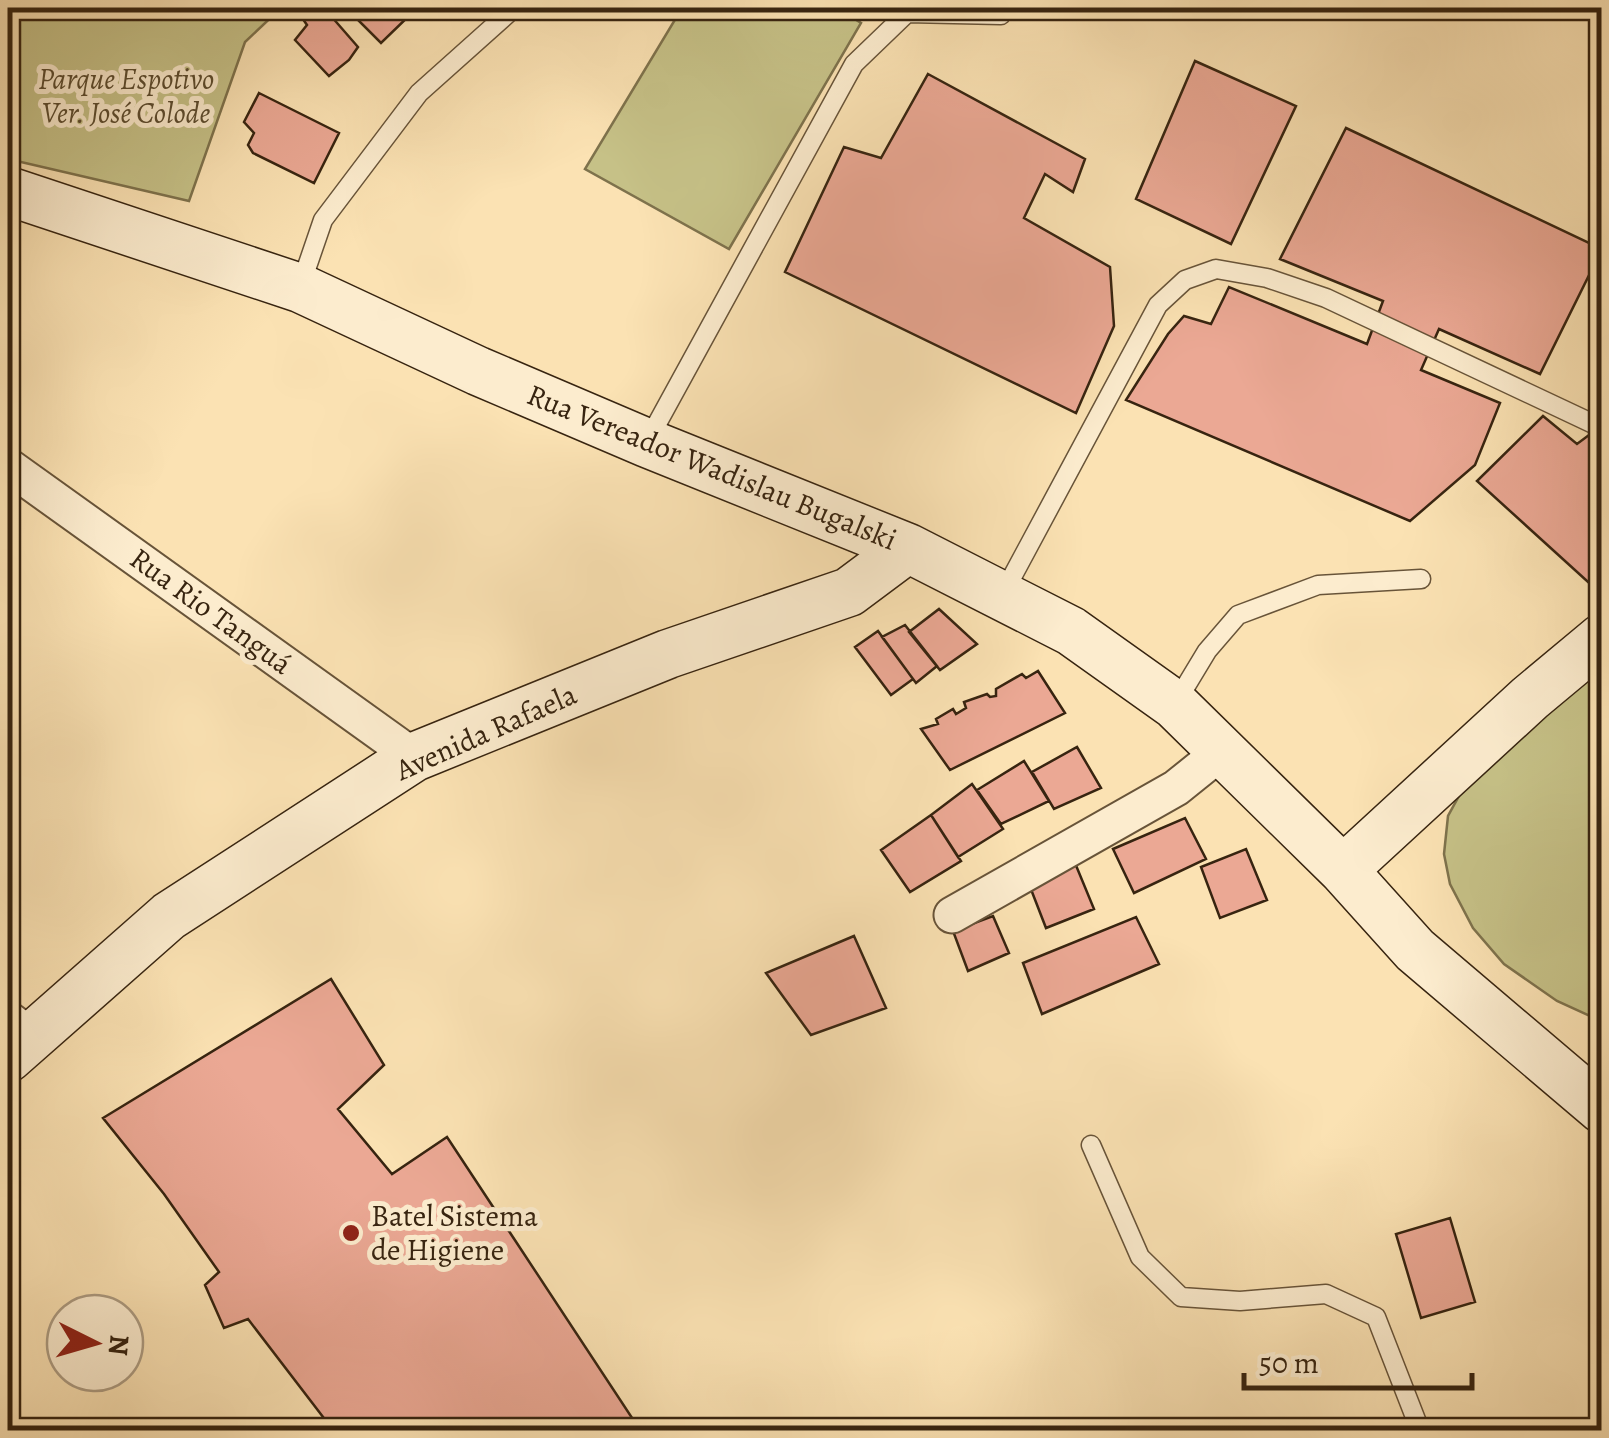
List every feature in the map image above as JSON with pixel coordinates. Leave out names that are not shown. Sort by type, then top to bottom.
[{"type":"main road","name":"Rua Vereador Wadislau Bugalski","points":[[8,190],[300,288],[478,370],[908,548],[1072,631],[1174,705],[1342,870],[1415,950],[1592,1095]]},
{"type":"main road","name":"Avenida Rafaela","points":[[16,1038],[168,916],[414,757],[668,654],[849,592],[908,548]]},
{"type":"main road","points":[[1342,870],[1530,698],[1602,638]]},
{"type":"street","name":"Rua Rio Tanguá","points":[[8,466],[414,757]]},
{"type":"street","points":[[952,915],[1176,788],[1222,752]]},
{"type":"lane","points":[[300,288],[323,220],[419,93],[514,8]]},
{"type":"lane","points":[[647,442],[854,64],[908,13],[1001,16]]},
{"type":"lane","points":[[1002,595],[1158,305],[1185,280],[1216,269],[1267,278],[1326,298],[1602,428]]},
{"type":"lane","points":[[1174,705],[1207,651],[1238,615],[1318,585],[1421,580]]},
{"type":"lane","points":[[1091,1146],[1140,1257],[1181,1297],[1240,1301],[1326,1294],[1376,1316],[1420,1430]]},
{"type":"green space","name":"Parque Espotivo Ver. José Colode","points":[[8,8],[281,8],[245,42],[189,201],[8,159]]},
{"type":"green space","points":[[682,8],[837,8],[861,23],[729,249],[585,169]]},
{"type":"green space","points":[[1601,644],[1601,1021],[1557,1001],[1504,964],[1473,928],[1450,884],[1444,854],[1448,816],[1481,756]]},
{"type":"building","points":[[298,8],[324,8],[358,47],[329,76],[295,40],[307,25]]},
{"type":"building","points":[[346,8],[407,8],[412,13],[381,43]]},
{"type":"building","points":[[1195,61],[1296,106],[1231,244],[1136,199]]},
{"type":"building","points":[[928,74],[1085,159],[1073,192],[1045,174],[1024,218],[1110,267],[1114,326],[1076,413],[785,272],[844,147],[881,158]]},
{"type":"building","points":[[259,93],[339,133],[314,183],[253,153],[248,145],[254,133],[244,122]]},
{"type":"building","points":[[1346,128],[1602,249],[1540,374],[1439,329],[1421,370],[1500,403],[1475,465],[1410,521],[1126,400],[1184,316],[1211,324],[1229,287],[1367,344],[1383,301],[1280,259]]},
{"type":"building","points":[[1543,416],[1577,444],[1593,432],[1602,439],[1602,587],[1598,591],[1477,481]]},
{"type":"building","points":[[939,609],[977,644],[940,670],[909,632]]},
{"type":"building","points":[[905,625],[937,666],[916,683],[882,637]]},
{"type":"building","points":[[878,631],[913,679],[891,695],[855,647]]},
{"type":"building","points":[[1038,671],[1065,713],[950,770],[921,729],[938,724],[936,719],[953,709],[956,714],[966,708],[964,702],[987,694],[996,696],[996,689],[1022,674],[1026,678]]},
{"type":"building","points":[[1077,747],[1101,788],[1054,809],[1032,772]]},
{"type":"building","points":[[1024,761],[1049,801],[1001,824],[977,790]]},
{"type":"building","points":[[972,784],[1003,829],[958,857],[931,815]]},
{"type":"building","points":[[931,815],[961,861],[910,892],[881,850]]},
{"type":"building","points":[[1185,818],[1206,859],[1134,893],[1113,849]]},
{"type":"building","points":[[1246,849],[1267,900],[1220,918],[1201,867]]},
{"type":"building","points":[[1075,863],[1094,909],[1046,928],[1027,879]]},
{"type":"building","points":[[993,916],[1009,953],[968,971],[953,931]]},
{"type":"building","points":[[1136,917],[1159,964],[1042,1014],[1023,963]]},
{"type":"building","points":[[854,936],[886,1008],[811,1035],[766,973]]},
{"type":"building","name":"Batel Sistema de Higiene","points":[[331,979],[384,1065],[338,1109],[392,1174],[447,1137],[640,1430],[333,1430],[248,1319],[224,1328],[205,1285],[219,1272],[103,1118]]},
{"type":"building","points":[[1450,1218],[1475,1302],[1421,1318],[1396,1234]]},
{"type":"place","name":"Batel Sistema de Higiene","points":[[351,1233]]}]
